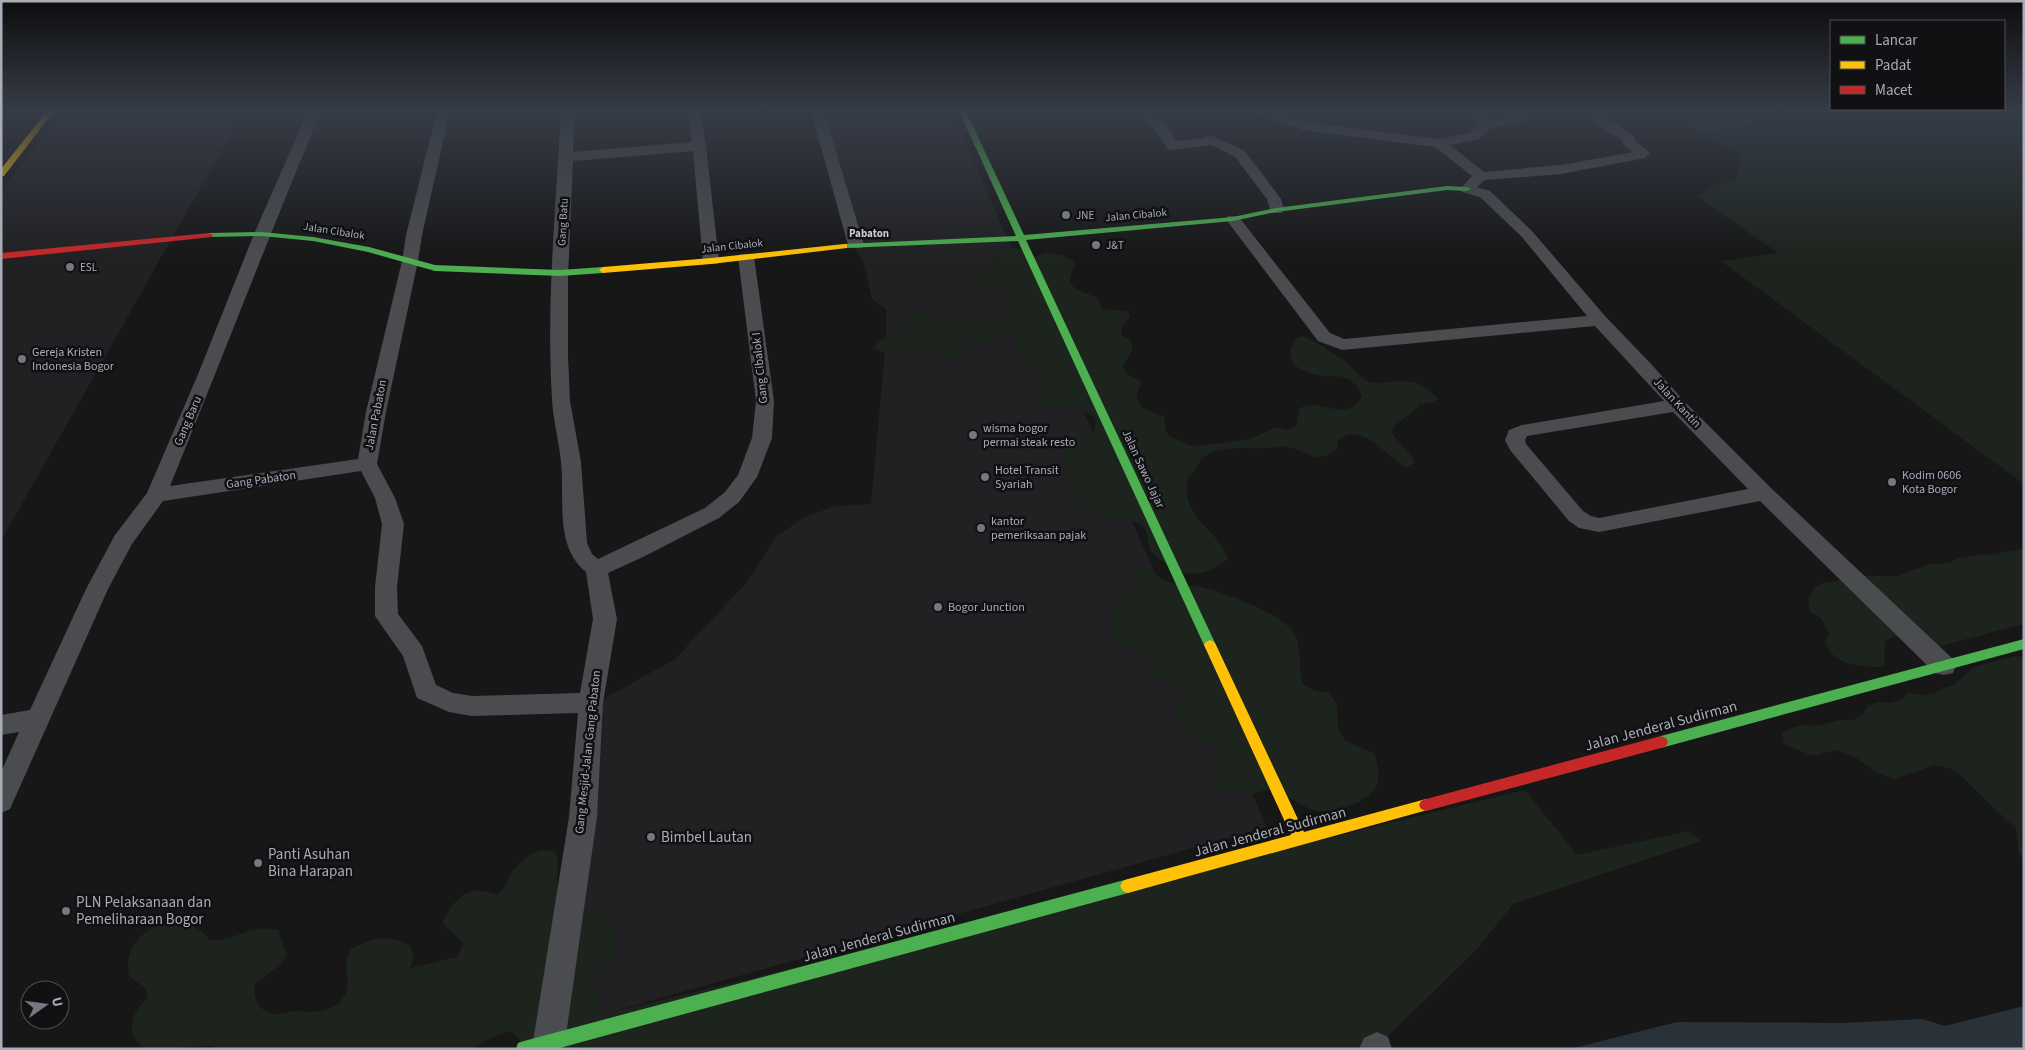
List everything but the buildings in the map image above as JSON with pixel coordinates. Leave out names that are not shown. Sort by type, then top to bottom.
[{"type":"street","points":[[1,174],[12,160]]},
{"type":"street","name":"Gang Baru","points":[[1,802],[97,589],[123,540],[156,495],[294,160]]},
{"type":"street","name":"Jalan Pabaton","points":[[432,160],[414,235],[410,262],[404,281],[367,464],[385,498],[393,524],[386,587],[387,616],[414,653],[426,691],[449,702],[472,706],[591,703]]},
{"type":"street","name":"Gang Batu","points":[[560,282],[567,160]]},
{"type":"street","points":[[700,160],[711,261]]},
{"type":"street","points":[[831,160],[856,245]]},
{"type":"street","name":"Jalan Sawo Jajar","points":[[984,160],[1300,839]]},
{"type":"street","points":[[1245,160],[1274,198],[1276,210]]},
{"type":"street","points":[[1461,160],[1481,176],[1512,176],[1618,160]]},
{"type":"street","points":[[1467,189],[1481,176]]},
{"type":"street","name":"Jalan Cibalok","points":[[1,256],[189,236],[262,234],[313,239],[360,248],[435,268],[472,270],[560,282],[711,261],[856,245],[1020,238],[1233,219],[1276,210],[1422,191],[1447,188],[1467,189]]},
{"type":"street","name":"Jalan Kantin","points":[[1467,189],[1485,194],[1527,234],[1599,320],[1648,370],[1677,405],[1764,493],[1944,666]]},
{"type":"street","points":[[1233,219],[1324,337],[1342,345],[1599,320]]},
{"type":"street","name":"Gang Cibalok I","points":[[596,569],[712,512],[732,497],[747,477],[762,438],[765,401],[746,257]]},
{"type":"street","points":[[560,282],[559,356],[561,401],[571,462],[576,543],[584,559],[596,569]]},
{"type":"street","points":[[1677,405],[1522,431],[1516,434],[1515,440],[1517,446],[1576,516],[1590,524],[1599,525],[1764,493]]},
{"type":"street","name":"Gang Pabaton","points":[[156,495],[367,464]]},
{"type":"street","name":"Gang Mesjid-Jalan Gang Pabaton","points":[[549,1042],[583,817],[591,703],[605,619],[596,569]]},
{"type":"street","name":"Jalan Jenderal Sudirman","points":[[524,1049],[2024,644]]},
{"type":"street","points":[[1,725],[38,719]]},
{"type":"shaded area","points":[[26,160],[216,160],[1,541],[1,191]]},
{"type":"shaded area","points":[[828,160],[973,160],[1267,827],[558,1027],[598,702],[675,659],[747,582],[776,537],[803,518],[835,506],[871,504],[886,339],[886,309],[872,299],[863,261],[856,251]]},
{"type":"shaded area","points":[[1740,160],[2024,160],[2024,484],[1721,261],[1778,253],[1698,197],[1711,187],[1737,178]]},
{"type":"shaded area","points":[[1003,246],[1021,249],[1032,257],[1045,252],[1062,255],[1075,262],[1070,278],[1076,289],[1098,298],[1102,309],[1128,311],[1130,317],[1121,329],[1122,335],[1131,341],[1133,348],[1123,366],[1126,373],[1141,382],[1137,394],[1139,403],[1146,410],[1164,416],[1166,431],[1171,437],[1191,446],[1253,438],[1276,427],[1287,430],[1296,427],[1299,409],[1306,406],[1314,405],[1348,409],[1355,405],[1362,397],[1360,391],[1348,379],[1309,373],[1296,366],[1290,354],[1291,347],[1296,338],[1303,336],[1324,347],[1370,382],[1403,381],[1416,383],[1428,389],[1438,399],[1431,403],[1420,404],[1397,424],[1391,432],[1415,462],[1407,468],[1374,443],[1356,435],[1347,435],[1338,440],[1337,448],[1330,454],[1318,457],[1282,446],[1233,448],[1211,453],[1202,459],[1188,478],[1187,492],[1189,503],[1194,513],[1223,548],[1228,559],[1206,572],[1192,573],[1177,569],[1162,561],[1153,553],[1149,548],[1145,529],[1138,523],[1122,519],[1096,518],[1067,491],[1069,470],[1062,442],[1065,436],[1075,436],[1093,445],[1096,418],[1083,411],[1069,407],[1045,410],[1036,409],[1034,403],[1039,398],[1039,380],[1024,365],[1022,353],[1017,349],[1006,325],[1001,341],[968,345],[958,353],[954,361],[943,362],[933,352],[895,355],[888,354],[874,347],[889,337],[906,338],[917,335],[897,322],[910,314],[919,313],[937,317],[950,324],[969,322],[986,324],[1006,321],[1015,305],[1013,300],[978,281],[975,277],[981,269],[997,263],[998,250]]},
{"type":"shaded area","points":[[2024,548],[2024,624],[1925,650],[1903,629],[1896,636],[1886,640],[1884,667],[1850,664],[1835,656],[1825,642],[1829,635],[1822,619],[1810,612],[1808,598],[1816,586],[1825,583],[1863,576],[1897,576],[1931,564],[1950,563],[1956,559],[1983,554],[1991,555]]},
{"type":"shaded area","points":[[1147,567],[1170,582],[1210,589],[1252,605],[1267,612],[1289,627],[1297,641],[1303,685],[1316,691],[1329,693],[1337,704],[1338,729],[1346,741],[1375,754],[1378,780],[1375,788],[1369,795],[1351,806],[1321,811],[1308,808],[1284,795],[1272,791],[1265,790],[1248,794],[1218,788],[1212,776],[1218,760],[1216,744],[1194,740],[1184,733],[1178,723],[1176,702],[1188,698],[1179,688],[1151,679],[1152,659],[1144,650],[1117,642],[1108,634],[1111,603],[1132,595],[1133,586],[1130,576],[1136,568]]},
{"type":"shaded area","points":[[2015,656],[2024,657],[2024,859],[2019,853],[2016,829],[1960,775],[1949,768],[1934,765],[1895,779],[1880,774],[1852,755],[1835,750],[1813,756],[1784,744],[1782,733],[1791,728],[1803,725],[1817,726],[1841,720],[1854,720],[1863,714],[1867,706],[1878,702],[1891,703],[1901,699],[1908,693],[1923,695],[1935,693],[1943,688],[1954,685],[1974,667]]},
{"type":"shaded area","points":[[1525,790],[1577,855],[1689,831],[1701,841],[1513,904],[1478,948],[1375,1049],[524,1049],[526,1048],[511,1031],[485,1040],[475,1049],[214,1049],[214,1046],[145,1048],[138,1044],[132,1030],[136,1012],[148,997],[145,988],[129,976],[129,959],[134,945],[144,934],[156,926],[170,922],[185,923],[198,929],[210,940],[220,940],[252,930],[269,928],[278,930],[287,955],[279,966],[255,983],[255,995],[259,1005],[262,1009],[272,1014],[292,1011],[327,1010],[343,998],[347,990],[346,963],[350,950],[365,943],[373,940],[388,939],[411,946],[414,957],[410,968],[457,957],[463,944],[443,923],[452,906],[463,895],[470,892],[487,892],[497,895],[505,887],[512,872],[519,864],[533,853],[543,850],[555,852],[558,859],[557,891],[580,919],[606,915],[618,934],[619,942],[611,956],[588,976],[591,987],[602,1005],[596,1016]]},
{"type":"shaded area","points":[[2024,1006],[2024,1049],[1570,1049],[1677,1022],[1845,1023],[1922,1019],[1945,1026]]},
{"type":"traffic: fast","points":[[985,160],[1210,645]]},
{"type":"traffic: fast","points":[[844,246],[1021,238],[1233,219],[1276,210],[1422,191],[1447,188],[1467,189]]},
{"type":"traffic: fast","points":[[209,235],[262,234],[313,239],[369,250],[435,268],[560,273],[603,270]]},
{"type":"traffic: fast","points":[[1661,742],[2024,644]]},
{"type":"traffic: fast","points":[[524,1049],[1128,886]]},
{"type":"traffic: slow","points":[[1,174],[12,160]]},
{"type":"traffic: slow","points":[[603,270],[711,261],[844,246]]},
{"type":"traffic: slow","points":[[1210,645],[1300,839]]},
{"type":"traffic: slow","points":[[1128,886],[1426,805]]},
{"type":"traffic: jam","points":[[1,256],[209,235]]},
{"type":"traffic: jam","points":[[1426,805],[1661,742]]},
{"type":"place","name":"JNE","points":[[1066,215]]},
{"type":"place","name":"J&T","points":[[1096,245]]},
{"type":"place","name":"ESL","points":[[70,267]]},
{"type":"place","name":"Gereja Kristen Indonesia Bogor","points":[[22,359]]},
{"type":"place","name":"wisma bogor permai steak resto","points":[[973,435]]},
{"type":"place","name":"Hotel Transit Syariah","points":[[985,477]]},
{"type":"place","name":"Kodim 0606 Kota Bogor","points":[[1892,482]]},
{"type":"place","name":"kantor pemeriksaan pajak","points":[[981,528]]},
{"type":"place","name":"Bogor Junction","points":[[938,607]]},
{"type":"place","name":"Bimbel Lautan","points":[[651,837]]},
{"type":"place","name":"Panti Asuhan Bina Harapan","points":[[258,863]]},
{"type":"place","name":"PLN Pelaksanaan dan Pemeliharaan Bogor","points":[[66,911]]},
{"type":"district","name":"Pabaton","points":[[869,233]]}]
